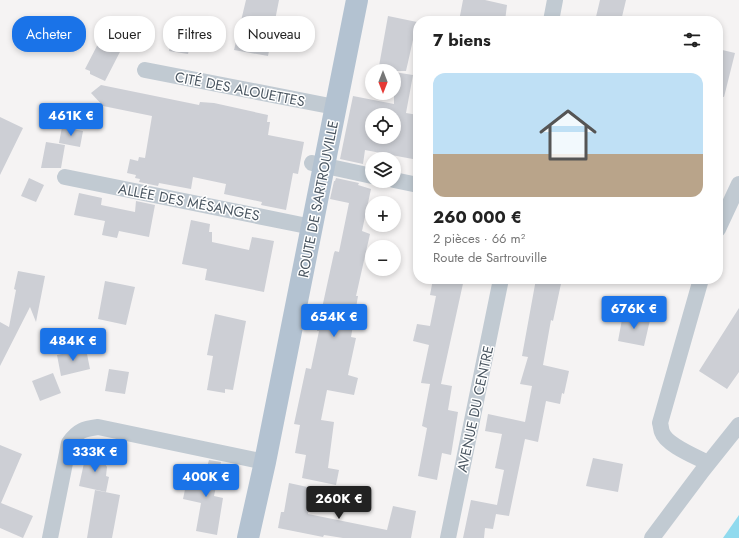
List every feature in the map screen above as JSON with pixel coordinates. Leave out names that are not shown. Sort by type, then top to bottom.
[{"type":"main road","name":"ROUTE DE SARTROUVILLE","points":[[248,538],[260,461],[329,106],[344,0]]},
{"type":"main road","name":"ROUTE DE SARTROUVILLE","points":[[329,106],[357,0]]},
{"type":"main road","name":"ROUTE DE SARTROUVILLE","points":[[235,538],[260,461]]},
{"type":"street","points":[[552,16],[555,0]]},
{"type":"street","name":"CITÉ DES ALOUETTES","points":[[145,70],[329,106]]},
{"type":"street","points":[[318,164],[365,174]]},
{"type":"street","name":"ALLÉE DES MÉSANGES","points":[[65,177],[307,225]]},
{"type":"street","points":[[401,181],[413,184]]},
{"type":"street","points":[[723,218],[739,184]]},
{"type":"street","name":"AVENUE DU CENTRE","points":[[448,538],[500,284]]},
{"type":"street","points":[[701,284],[660,423],[662,433],[669,441],[708,463]]},
{"type":"street","points":[[652,538],[708,463],[739,425]]},
{"type":"street","points":[[50,538],[69,443],[75,434],[84,429],[98,427],[260,461]]},
{"type":"water","points":[[739,515],[739,538],[723,538]]},
{"type":"building","points":[[246,0],[279,0],[276,16],[242,16]]},
{"type":"building","points":[[463,0],[485,0],[507,5],[506,16],[460,16]]},
{"type":"building","points":[[600,0],[626,0],[622,16],[596,16]]},
{"type":"building","points":[[388,16],[413,21],[413,40],[406,71],[401,71],[401,64],[379,64]]},
{"type":"building","points":[[723,50],[735,53],[723,97]]},
{"type":"building","points":[[94,52],[120,52],[105,81],[90,74],[90,71],[85,69]]},
{"type":"building","points":[[175,52],[188,52],[188,54]]},
{"type":"building","points":[[245,52],[269,52],[268,56]]},
{"type":"building","points":[[401,73],[413,75],[406,113],[413,114],[413,159],[401,157],[401,152],[376,152],[365,150],[363,164],[340,159],[353,96],[365,98],[365,100],[394,104],[394,100],[401,100]]},
{"type":"building","points":[[101,85],[199,105],[200,102],[214,103],[268,115],[267,122],[270,122],[268,135],[304,142],[298,174],[293,173],[286,210],[261,205],[262,202],[224,194],[226,184],[193,177],[191,189],[159,183],[158,186],[139,182],[140,179],[135,178],[136,175],[127,173],[130,159],[138,161],[139,157],[145,158],[152,116],[103,106],[91,93]]},
{"type":"building","points":[[0,117],[23,128],[0,175]]},
{"type":"building","points":[[62,127],[83,131],[80,147],[59,143]]},
{"type":"building","points":[[46,142],[65,145],[61,168],[41,168]]},
{"type":"building","points":[[29,178],[44,185],[36,202],[21,196]]},
{"type":"building","points":[[336,178],[359,183],[358,185],[371,189],[370,196],[365,196],[365,217],[362,231],[370,234],[369,240],[365,240],[365,256],[356,296],[358,296],[351,337],[356,338],[348,375],[358,378],[354,395],[327,390],[321,420],[334,422],[328,468],[339,470],[336,485],[302,478],[306,455],[295,453],[300,425],[294,424],[306,368],[311,369],[319,331],[317,331],[334,253],[335,251],[339,252],[349,203],[330,199]]},
{"type":"building","points":[[79,193],[102,198],[101,205],[135,212],[136,201],[155,205],[149,237],[119,231],[117,238],[102,235],[105,221],[74,215]]},
{"type":"building","points":[[191,220],[210,224],[209,232],[212,232],[212,242],[249,250],[252,237],[274,241],[264,292],[205,280],[207,269],[182,264]]},
{"type":"building","points":[[18,271],[45,276],[36,322],[30,307],[0,366],[0,322],[9,327]]},
{"type":"building","points":[[105,281],[135,287],[126,325],[98,319]]},
{"type":"building","points":[[432,284],[463,284],[441,384],[452,386],[448,410],[458,412],[451,455],[442,453],[437,480],[418,476],[427,428],[422,426],[430,384],[421,383],[429,345],[413,341],[417,324],[430,326],[436,296],[430,295]]},
{"type":"building","points":[[535,284],[561,284],[553,321],[551,320],[543,365],[569,371],[564,394],[562,393],[560,404],[546,401],[538,442],[525,439],[509,516],[496,514],[493,529],[485,528],[484,538],[463,538],[471,500],[497,505],[504,470],[495,468],[502,434],[485,431],[488,414],[525,422],[532,386],[520,384],[528,357],[522,356]]},
{"type":"building","points":[[739,308],[739,372],[727,389],[699,371]]},
{"type":"building","points":[[215,314],[246,321],[233,390],[225,389],[225,393],[207,390],[213,356],[207,355]]},
{"type":"building","points":[[623,314],[650,320],[644,346],[618,341]]},
{"type":"building","points":[[86,349],[90,369],[61,376],[57,355]]},
{"type":"building","points":[[109,369],[129,372],[125,394],[105,391]]},
{"type":"building","points":[[53,373],[61,393],[40,401],[32,381]]},
{"type":"building","points":[[92,444],[107,467],[106,476],[109,477],[106,492],[79,486],[84,463],[88,464]]},
{"type":"building","points":[[0,445],[22,454],[1,503],[33,516],[23,538],[0,528]]},
{"type":"building","points":[[593,458],[623,464],[618,492],[586,486]]},
{"type":"building","points":[[209,460],[221,462],[214,496],[223,498],[217,535],[196,531],[201,503],[183,499],[188,475],[204,478]]},
{"type":"building","points":[[289,483],[312,488],[308,514],[387,530],[393,506],[416,511],[411,538],[343,538],[324,535],[323,537],[278,528],[281,512],[284,512]]},
{"type":"building","points":[[95,490],[120,495],[112,538],[87,538]]}]
